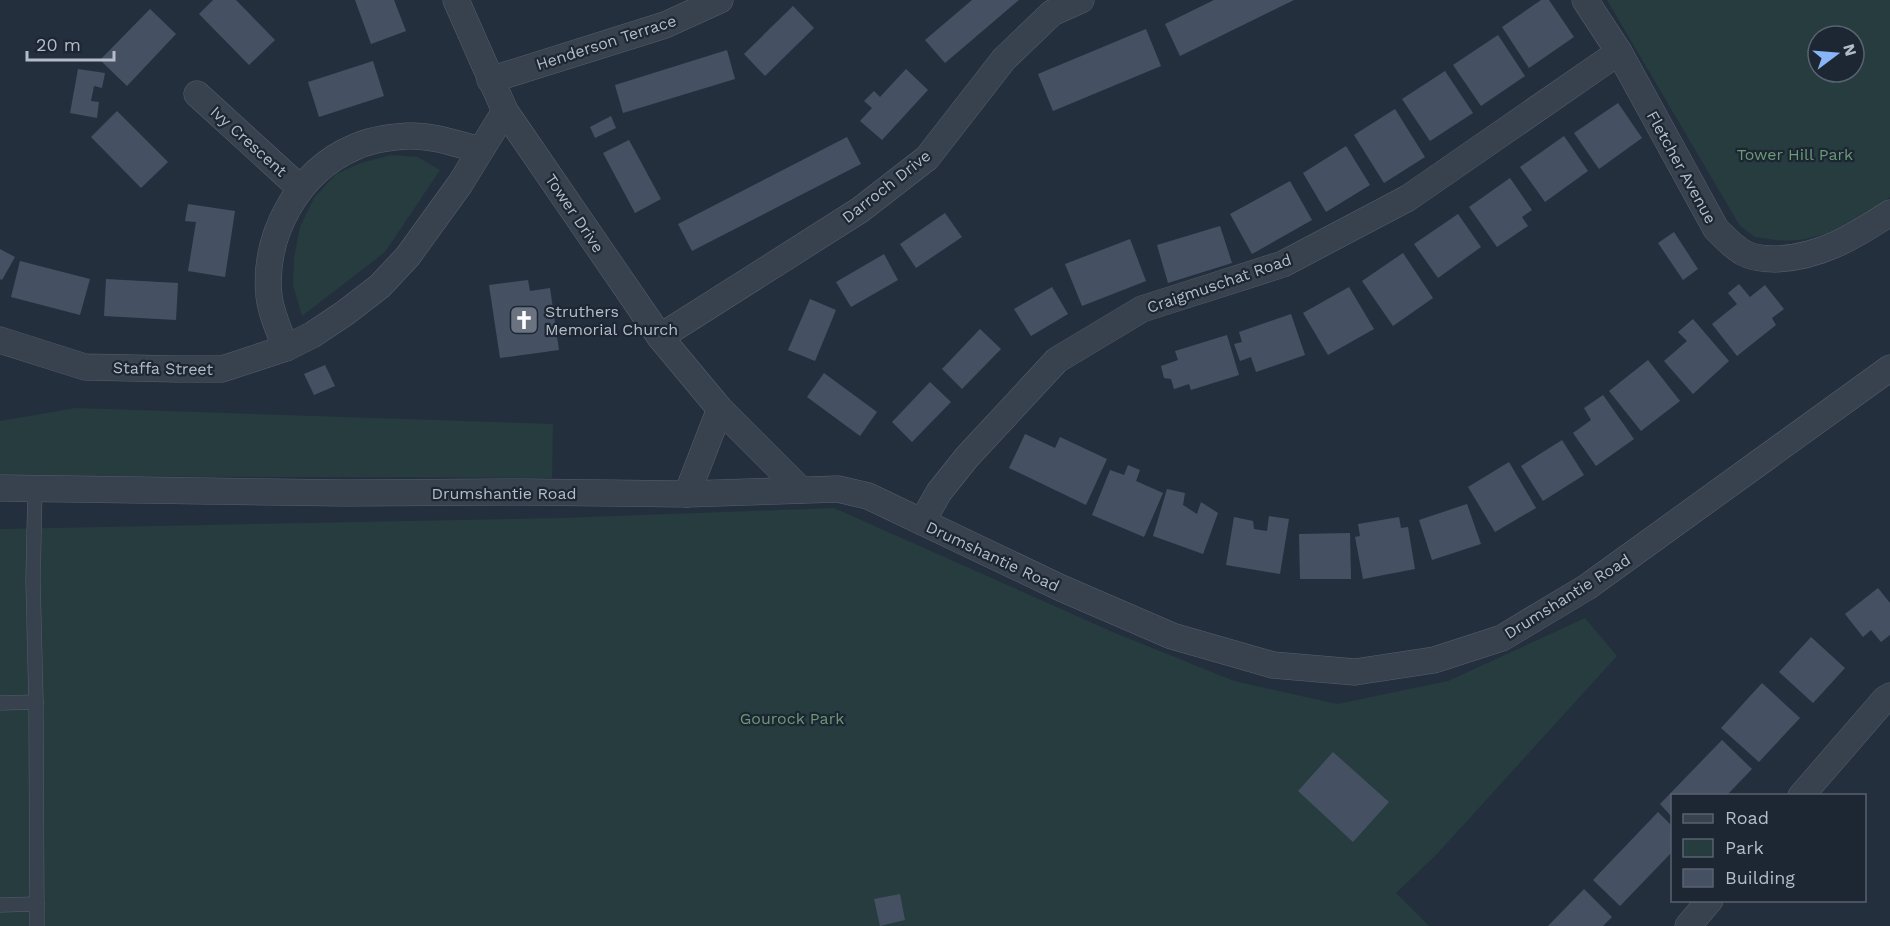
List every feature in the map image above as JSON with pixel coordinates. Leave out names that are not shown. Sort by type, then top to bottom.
[{"type":"street","name":"Tower Drive","points":[[456,0],[505,111],[660,337],[720,409],[801,490]]},
{"type":"street","name":"Henderson Terrace","points":[[490,80],[665,25],[720,0]]},
{"type":"street","name":"Darroch Drive","points":[[660,337],[860,210],[927,158],[1004,59],[1053,13],[1081,0]]},
{"type":"street","name":"Fletcher Avenue","points":[[1584,0],[1619,52],[1716,229],[1746,255],[1764,259],[1786,259],[1808,254],[1859,234],[1890,213]]},
{"type":"street","name":"Craigmuschat Road","points":[[922,522],[939,492],[967,457],[1057,360],[1142,309],[1283,264],[1408,198],[1619,52]]},
{"type":"street","name":"Ivy Crescent","points":[[197,94],[300,188]]},
{"type":"street","name":"Staffa Street","points":[[0,340],[85,367],[222,369],[286,348],[345,314],[380,286],[408,256],[431,228],[505,111]]},
{"type":"street","name":"Ivy Crescent","points":[[286,348],[269,296],[270,269],[274,240],[286,211],[300,188],[325,164],[355,146],[385,139],[410,136],[439,138],[480,150]]},
{"type":"street","name":"Drumshantie Road","points":[[0,488],[345,494],[523,492],[687,494],[838,489],[868,496],[1061,588],[1172,636],[1273,665],[1355,672],[1434,660],[1502,638],[1587,586],[1890,368]]},
{"type":"street","points":[[687,494],[720,409]]},
{"type":"street","points":[[1802,794],[1890,696]]},
{"type":"street","points":[[1688,926],[1708,902]]},
{"type":"lane","points":[[35,489],[33,580],[37,926]]},
{"type":"lane","points":[[0,703],[36,702]]},
{"type":"lane","points":[[0,905],[37,904]]},
{"type":"green space","name":"Tower Hill Park","points":[[1607,0],[1890,0],[1890,197],[1863,215],[1818,236],[1786,241],[1755,237],[1740,226]]},
{"type":"green space","points":[[391,155],[418,157],[440,170],[385,252],[302,316],[293,285],[294,258],[300,227],[314,198],[336,174],[361,163]]},
{"type":"green space","points":[[76,408],[553,424],[552,478],[0,476],[0,421]]},
{"type":"green space","name":"Gourock Park","points":[[834,508],[1115,633],[1234,681],[1337,704],[1448,681],[1585,618],[1617,656],[1437,854],[1396,893],[1429,926],[0,926],[0,529],[561,518]]},
{"type":"building","points":[[213,0],[236,0],[275,40],[249,65],[199,14]]},
{"type":"building","points":[[355,0],[394,0],[406,31],[371,44]]},
{"type":"building","points":[[972,0],[1019,0],[945,63],[925,40]]},
{"type":"building","points":[[1214,0],[1294,0],[1180,56],[1165,24]]},
{"type":"building","points":[[1541,0],[1549,0],[1574,37],[1529,68],[1502,27]]},
{"type":"building","points":[[793,6],[814,28],[765,76],[744,54]]},
{"type":"building","points":[[150,9],[176,34],[127,86],[100,60]]},
{"type":"building","points":[[1146,29],[1161,66],[1053,111],[1038,74]]},
{"type":"building","points":[[1498,35],[1525,76],[1481,106],[1453,65]]},
{"type":"building","points":[[727,50],[735,79],[623,113],[615,85]]},
{"type":"building","points":[[373,61],[384,96],[319,117],[308,82]]},
{"type":"building","points":[[78,69],[105,73],[102,88],[94,86],[91,101],[99,102],[97,118],[70,113]]},
{"type":"building","points":[[906,69],[928,90],[882,140],[860,121],[872,108],[864,101],[874,91],[880,97]]},
{"type":"building","points":[[1445,71],[1473,113],[1430,141],[1402,99]]},
{"type":"building","points":[[1618,103],[1642,138],[1599,169],[1574,133]]},
{"type":"building","points":[[1395,109],[1425,157],[1384,183],[1354,135]]},
{"type":"building","points":[[117,111],[168,162],[141,188],[91,137]]},
{"type":"building","points":[[611,116],[616,128],[595,138],[590,127]]},
{"type":"building","points":[[1564,136],[1588,171],[1545,202],[1520,167]]},
{"type":"building","points":[[847,137],[861,164],[692,251],[678,224]]},
{"type":"building","points":[[629,140],[661,199],[635,213],[603,153]]},
{"type":"building","points":[[1346,146],[1370,185],[1326,212],[1303,173]]},
{"type":"building","points":[[1510,178],[1532,210],[1522,217],[1528,226],[1497,247],[1469,207]]},
{"type":"building","points":[[1290,181],[1312,220],[1252,254],[1230,214]]},
{"type":"building","points":[[188,204],[235,211],[225,277],[188,271],[196,222],[185,221]]},
{"type":"building","points":[[945,213],[962,237],[916,268],[900,244]]},
{"type":"building","points":[[1458,214],[1481,247],[1438,278],[1414,244]]},
{"type":"building","points":[[1220,226],[1232,263],[1168,283],[1157,245]]},
{"type":"building","points":[[1674,232],[1698,269],[1683,280],[1658,243]]},
{"type":"building","points":[[1130,239],[1146,281],[1082,306],[1065,264]]},
{"type":"building","points":[[0,249],[15,257],[2,280],[0,279]]},
{"type":"building","points":[[1403,253],[1433,298],[1393,326],[1362,281]]},
{"type":"building","points":[[884,254],[898,280],[851,307],[836,282]]},
{"type":"building","points":[[20,261],[90,279],[80,315],[11,297]]},
{"type":"building","points":[[106,279],[178,283],[176,320],[104,316]]},
{"type":"building","name":"Struthers Memorial Church","points":[[528,280],[530,291],[550,288],[559,350],[500,358],[489,285]]},
{"type":"building","points":[[1739,284],[1750,297],[1765,285],[1784,309],[1772,318],[1776,325],[1737,356],[1712,324],[1737,304],[1728,293]]},
{"type":"building","points":[[1052,287],[1068,314],[1031,336],[1014,309]]},
{"type":"building","points":[[1349,287],[1374,329],[1328,355],[1303,313]]},
{"type":"building","points":[[810,299],[836,310],[815,361],[788,350]]},
{"type":"building","points":[[1291,314],[1305,355],[1256,372],[1251,357],[1240,361],[1234,344],[1242,342],[1239,332]]},
{"type":"building","points":[[1693,319],[1729,361],[1693,394],[1664,361],[1687,341],[1678,332]]},
{"type":"building","points":[[980,329],[1001,349],[962,389],[942,369]]},
{"type":"building","points":[[1227,335],[1239,375],[1191,390],[1189,384],[1174,389],[1171,379],[1164,378],[1161,366],[1178,360],[1175,351]]},
{"type":"building","points":[[1648,360],[1680,401],[1641,431],[1609,391]]},
{"type":"building","points":[[325,365],[335,386],[314,395],[304,374]]},
{"type":"building","points":[[824,373],[877,412],[860,436],[807,397]]},
{"type":"building","points":[[930,382],[951,402],[912,442],[892,422]]},
{"type":"building","points":[[1603,395],[1634,439],[1596,466],[1573,433],[1591,420],[1584,408]]},
{"type":"building","points":[[1025,434],[1055,448],[1060,437],[1107,459],[1086,505],[1009,468]]},
{"type":"building","points":[[1562,440],[1584,475],[1543,501],[1521,466]]},
{"type":"building","points":[[1509,462],[1536,508],[1495,532],[1468,487]]},
{"type":"building","points":[[1128,465],[1140,470],[1136,481],[1163,493],[1144,537],[1092,515],[1110,470],[1124,475]]},
{"type":"building","points":[[1167,489],[1185,493],[1183,505],[1197,514],[1201,502],[1218,513],[1203,554],[1153,536]]},
{"type":"building","points":[[1467,504],[1481,544],[1432,560],[1419,520]]},
{"type":"building","points":[[1269,516],[1289,519],[1280,574],[1226,565],[1234,517],[1253,521],[1254,529],[1267,531]]},
{"type":"building","points":[[1399,517],[1401,528],[1408,527],[1415,569],[1363,579],[1355,537],[1360,536],[1358,524]]},
{"type":"building","points":[[1350,533],[1351,579],[1300,579],[1299,534]]},
{"type":"building","points":[[1878,588],[1890,603],[1890,635],[1881,642],[1871,630],[1863,637],[1845,614]]},
{"type":"building","points":[[1811,637],[1845,668],[1813,703],[1779,672]]},
{"type":"building","points":[[1762,683],[1800,718],[1759,762],[1721,728]]},
{"type":"building","points":[[1722,740],[1752,769],[1728,794],[1671,794],[1671,816],[1660,804]]},
{"type":"building","points":[[1333,752],[1389,802],[1353,842],[1298,791]]},
{"type":"building","points":[[1658,812],[1671,825],[1671,853],[1620,906],[1593,880]]},
{"type":"building","points":[[1584,889],[1612,917],[1603,926],[1548,926]]},
{"type":"building","points":[[900,894],[905,920],[880,926],[874,899]]},
{"type":"place","name":"Struthers Memorial Church","points":[[524,320]]}]
